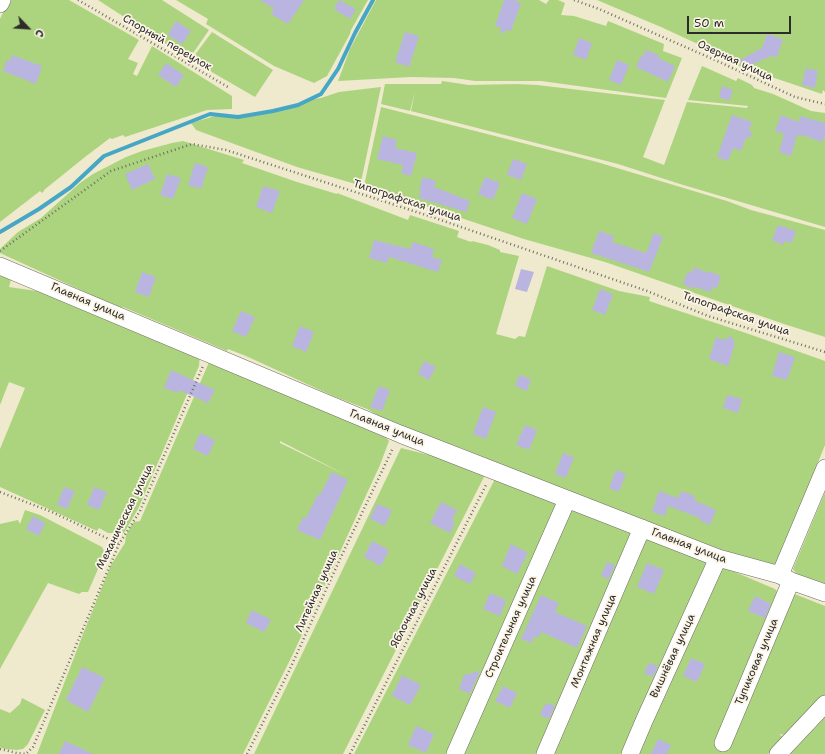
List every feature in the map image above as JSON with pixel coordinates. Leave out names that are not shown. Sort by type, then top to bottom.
[{"type":"street","points":[[0,4],[2,0]]},
{"type":"street","name":"Главная улица","points":[[0,266],[400,434],[718,558],[786,578],[825,593]]},
{"type":"street","name":"Тупиковая улица","points":[[723,743],[786,578],[825,468]]},
{"type":"street","name":"Строительная улица","points":[[455,754],[567,500]]},
{"type":"street","name":"Монтажная улица","points":[[545,754],[642,528]]},
{"type":"street","name":"Вишнёвая улица","points":[[630,754],[718,558]]},
{"type":"street","points":[[778,754],[825,704]]},
{"type":"path","name":"Спорный переулок","points":[[78,0],[228,88]]},
{"type":"path","name":"Озерная улица","points":[[574,0],[715,60],[795,97],[825,104]]},
{"type":"path","name":"Типографская улица","points":[[0,251],[110,171],[192,144],[226,150],[439,220],[647,291],[708,316],[825,352]]},
{"type":"path","name":"Механическая улица","points":[[26,754],[33,747],[118,544],[140,511],[209,353]]},
{"type":"path","name":"Литейная улица","points":[[247,754],[289,671],[340,559],[400,434]]},
{"type":"path","name":"Яблочная улица","points":[[350,754],[493,470]]},
{"type":"path","points":[[0,492],[52,512],[118,544]]},
{"type":"path","points":[[0,749],[26,754]]},
{"type":"green space","points":[[9,0],[69,0],[139,40],[128,59],[138,63],[133,74],[137,76],[152,46],[232,96],[232,109],[207,110],[125,137],[123,135],[112,139],[110,138],[42,193],[40,191],[0,222],[0,19]]},
{"type":"green space","points":[[98,0],[162,0],[209,30],[189,59]]},
{"type":"green space","points":[[176,0],[368,0],[327,76],[314,83],[274,66],[206,24],[208,19]]},
{"type":"green space","points":[[376,0],[539,0],[546,4],[549,0],[558,0],[565,3],[561,15],[574,16],[606,26],[608,21],[664,44],[663,51],[682,58],[666,98],[541,81],[475,81],[454,78],[411,77],[338,81],[350,49]]},
{"type":"green space","points":[[597,0],[825,0],[825,92],[823,90],[822,94],[727,62],[728,58],[661,27]]},
{"type":"green space","points":[[212,32],[273,70],[255,97],[191,60]]},
{"type":"green space","points":[[702,66],[736,81],[738,78],[752,85],[754,88],[773,94],[811,111],[825,113],[825,227],[618,164],[411,111],[415,92],[410,111],[381,104],[385,84],[441,84],[442,81],[469,85],[537,85],[665,100],[643,157],[664,165],[687,102],[747,108],[748,106],[688,100]]},
{"type":"green space","points":[[381,87],[361,182],[359,182],[359,185],[297,167],[196,130],[191,123],[215,116],[237,117],[293,107],[309,100],[339,92]]},
{"type":"green space","points":[[381,107],[597,162],[727,201],[751,210],[825,230],[825,337],[605,262],[524,239],[428,207],[410,199],[364,186]]},
{"type":"green space","points":[[183,141],[244,160],[242,163],[297,182],[337,193],[408,220],[410,215],[459,231],[457,237],[471,242],[488,245],[500,250],[500,252],[519,256],[496,334],[515,339],[519,336],[525,337],[547,266],[619,291],[650,297],[649,301],[825,361],[825,445],[778,562],[773,568],[708,545],[461,448],[410,431],[389,422],[367,409],[333,396],[246,356],[228,349],[227,351],[98,298],[0,253],[0,249],[18,232],[41,218],[80,183],[93,174],[126,157],[142,151]]},
{"type":"green space","points":[[0,271],[12,276],[9,287],[43,292],[200,354],[199,366],[139,507],[124,533],[108,533],[99,528],[97,531],[0,487],[0,449],[25,388],[9,382],[0,405]]},
{"type":"green space","points":[[210,360],[384,435],[389,441],[380,465],[293,654],[243,754],[37,754],[111,565],[125,543],[126,535],[131,526],[134,522],[140,521]],"holes":[[[280,441],[346,475],[280,443]]]},
{"type":"green space","points":[[401,448],[453,461],[485,475],[343,754],[254,754]]},
{"type":"green space","points":[[496,477],[558,502],[449,754],[354,754]]},
{"type":"green space","points":[[825,492],[825,586],[797,575],[793,569]]},
{"type":"green space","points":[[573,508],[632,531],[538,754],[460,754],[570,512]]},
{"type":"green space","points":[[25,510],[40,515],[102,547],[105,553],[88,592],[82,592],[79,594],[48,583],[0,669],[0,524],[18,520],[20,524]]},
{"type":"green space","points":[[647,539],[709,562],[624,754],[549,754],[643,541]]},
{"type":"green space","points":[[723,567],[775,589],[780,595],[792,593],[825,606],[825,697],[785,735],[779,734],[783,737],[768,754],[636,754]]},
{"type":"green space","points":[[22,698],[45,710],[28,744],[23,749],[4,749],[0,747],[0,709],[10,713],[20,704]]},
{"type":"green space","points":[[825,710],[825,754],[781,754]]},
{"type":"building","points":[[260,0],[304,0],[288,24],[271,14],[274,9]]},
{"type":"building","points":[[339,0],[356,9],[350,19],[334,9]]},
{"type":"building","points":[[504,0],[514,0],[521,3],[511,31],[507,30],[501,34],[500,27],[495,26]]},
{"type":"building","points":[[176,21],[191,31],[182,44],[168,35]]},
{"type":"building","points":[[405,32],[419,36],[409,67],[395,62]]},
{"type":"building","points":[[767,34],[783,39],[777,57],[771,56],[744,68],[740,60],[762,48]]},
{"type":"building","points":[[579,38],[592,43],[586,60],[573,55]]},
{"type":"building","points":[[646,50],[659,55],[658,58],[675,66],[668,82],[636,67],[641,56],[643,56]]},
{"type":"building","points":[[12,55],[42,66],[36,84],[3,71],[7,60],[10,61]]},
{"type":"building","points":[[617,60],[629,65],[621,85],[609,80]]},
{"type":"building","points":[[166,63],[184,75],[176,87],[158,75]]},
{"type":"building","points":[[806,68],[818,71],[814,88],[802,85]]},
{"type":"building","points":[[722,86],[733,90],[729,101],[719,97]]},
{"type":"building","points":[[732,115],[752,122],[749,130],[753,136],[746,138],[741,151],[733,148],[728,161],[717,157]]},
{"type":"building","points":[[781,115],[799,122],[800,116],[825,123],[825,135],[822,142],[802,135],[797,135],[791,156],[779,152],[784,134],[775,131]]},
{"type":"building","points":[[383,136],[397,140],[395,148],[417,153],[411,176],[401,173],[403,165],[377,159]]},
{"type":"building","points":[[513,159],[527,164],[521,180],[507,175]]},
{"type":"building","points":[[195,163],[208,167],[201,189],[188,185]]},
{"type":"building","points":[[148,164],[155,179],[132,190],[125,174]]},
{"type":"building","points":[[167,174],[181,178],[173,199],[160,195]]},
{"type":"building","points":[[423,177],[436,181],[434,187],[470,201],[466,212],[419,198],[421,190],[419,189]]},
{"type":"building","points":[[485,177],[500,183],[493,200],[478,194]]},
{"type":"building","points":[[263,186],[280,191],[272,213],[256,207]]},
{"type":"building","points":[[522,193],[537,199],[527,224],[512,218]]},
{"type":"building","points":[[778,225],[796,231],[792,243],[785,241],[783,245],[772,240]]},
{"type":"building","points":[[599,231],[614,236],[612,242],[646,253],[654,233],[663,237],[649,272],[591,253]]},
{"type":"building","points":[[374,240],[410,249],[413,242],[434,249],[432,257],[442,260],[438,272],[389,257],[387,263],[369,258]]},
{"type":"building","points":[[694,267],[708,273],[708,271],[721,276],[717,288],[712,287],[711,292],[695,287],[694,289],[683,284],[688,271],[692,273]]},
{"type":"building","points":[[521,269],[534,272],[527,292],[515,289]]},
{"type":"building","points":[[142,272],[156,277],[149,297],[135,292]]},
{"type":"building","points":[[600,289],[613,294],[605,315],[592,310]]},
{"type":"building","points":[[241,311],[255,317],[246,337],[232,331]]},
{"type":"building","points":[[300,326],[314,332],[306,352],[292,346]]},
{"type":"building","points":[[731,336],[735,343],[728,366],[709,359],[716,337],[724,340]]},
{"type":"building","points":[[779,352],[795,357],[787,380],[772,376]]},
{"type":"building","points":[[424,361],[436,367],[429,380],[418,374]]},
{"type":"building","points":[[171,370],[215,390],[208,403],[179,390],[178,393],[164,388]]},
{"type":"building","points":[[519,375],[531,379],[527,391],[515,386]]},
{"type":"building","points":[[379,386],[390,390],[382,411],[370,407]]},
{"type":"building","points":[[727,395],[742,399],[738,413],[723,408]]},
{"type":"building","points":[[483,407],[496,412],[486,439],[473,434]]},
{"type":"building","points":[[525,425],[537,430],[529,450],[516,445]]},
{"type":"building","points":[[200,433],[215,440],[208,456],[193,449]]},
{"type":"building","points":[[563,453],[574,457],[566,478],[555,474]]},
{"type":"building","points":[[616,470],[626,474],[619,492],[609,488]]},
{"type":"building","points":[[332,472],[348,480],[320,540],[297,530],[303,517],[306,518],[318,494],[320,495]]},
{"type":"building","points":[[64,487],[75,491],[67,509],[57,505]]},
{"type":"building","points":[[94,487],[107,492],[99,510],[87,505]]},
{"type":"building","points":[[659,491],[678,498],[681,491],[695,496],[694,500],[716,510],[710,525],[699,520],[700,518],[668,506],[665,516],[652,512]]},
{"type":"building","points":[[441,502],[457,510],[452,520],[455,522],[450,533],[430,523]]},
{"type":"building","points":[[377,504],[392,510],[385,526],[370,519]]},
{"type":"building","points":[[33,516],[45,523],[39,536],[26,529]]},
{"type":"building","points":[[372,541],[389,550],[381,566],[364,557]]},
{"type":"building","points":[[511,544],[528,553],[517,574],[502,566]]},
{"type":"building","points":[[607,562],[615,565],[609,579],[601,576]]},
{"type":"building","points":[[647,563],[664,570],[654,594],[637,587]]},
{"type":"building","points":[[460,564],[476,573],[470,584],[454,576]]},
{"type":"building","points":[[490,593],[506,600],[500,616],[483,609]]},
{"type":"building","points":[[541,595],[559,603],[555,612],[587,626],[577,648],[541,632],[538,638],[534,636],[532,643],[521,639]]},
{"type":"building","points":[[755,596],[771,604],[765,618],[748,611]]},
{"type":"building","points":[[252,610],[271,620],[264,632],[246,623]]},
{"type":"building","points":[[691,658],[705,664],[697,682],[683,676]]},
{"type":"building","points":[[649,663],[658,666],[653,677],[644,673]]},
{"type":"building","points":[[82,667],[105,678],[88,712],[66,700]]},
{"type":"building","points":[[480,671],[470,694],[459,689],[464,675]]},
{"type":"building","points":[[402,675],[421,685],[410,705],[392,696]]},
{"type":"building","points":[[503,686],[517,693],[510,708],[495,701]]},
{"type":"building","points":[[548,703],[555,706],[549,719],[540,715],[544,706]]},
{"type":"building","points":[[416,726],[434,734],[426,753],[408,745]]},
{"type":"building","points":[[658,739],[671,745],[667,754],[651,754]]},
{"type":"building","points":[[65,741],[93,754],[59,754]]},
{"type":"waterway","points":[[0,232],[39,209],[71,187],[104,156],[210,114],[238,117],[273,111],[298,105],[321,94],[338,69],[373,0]]}]
